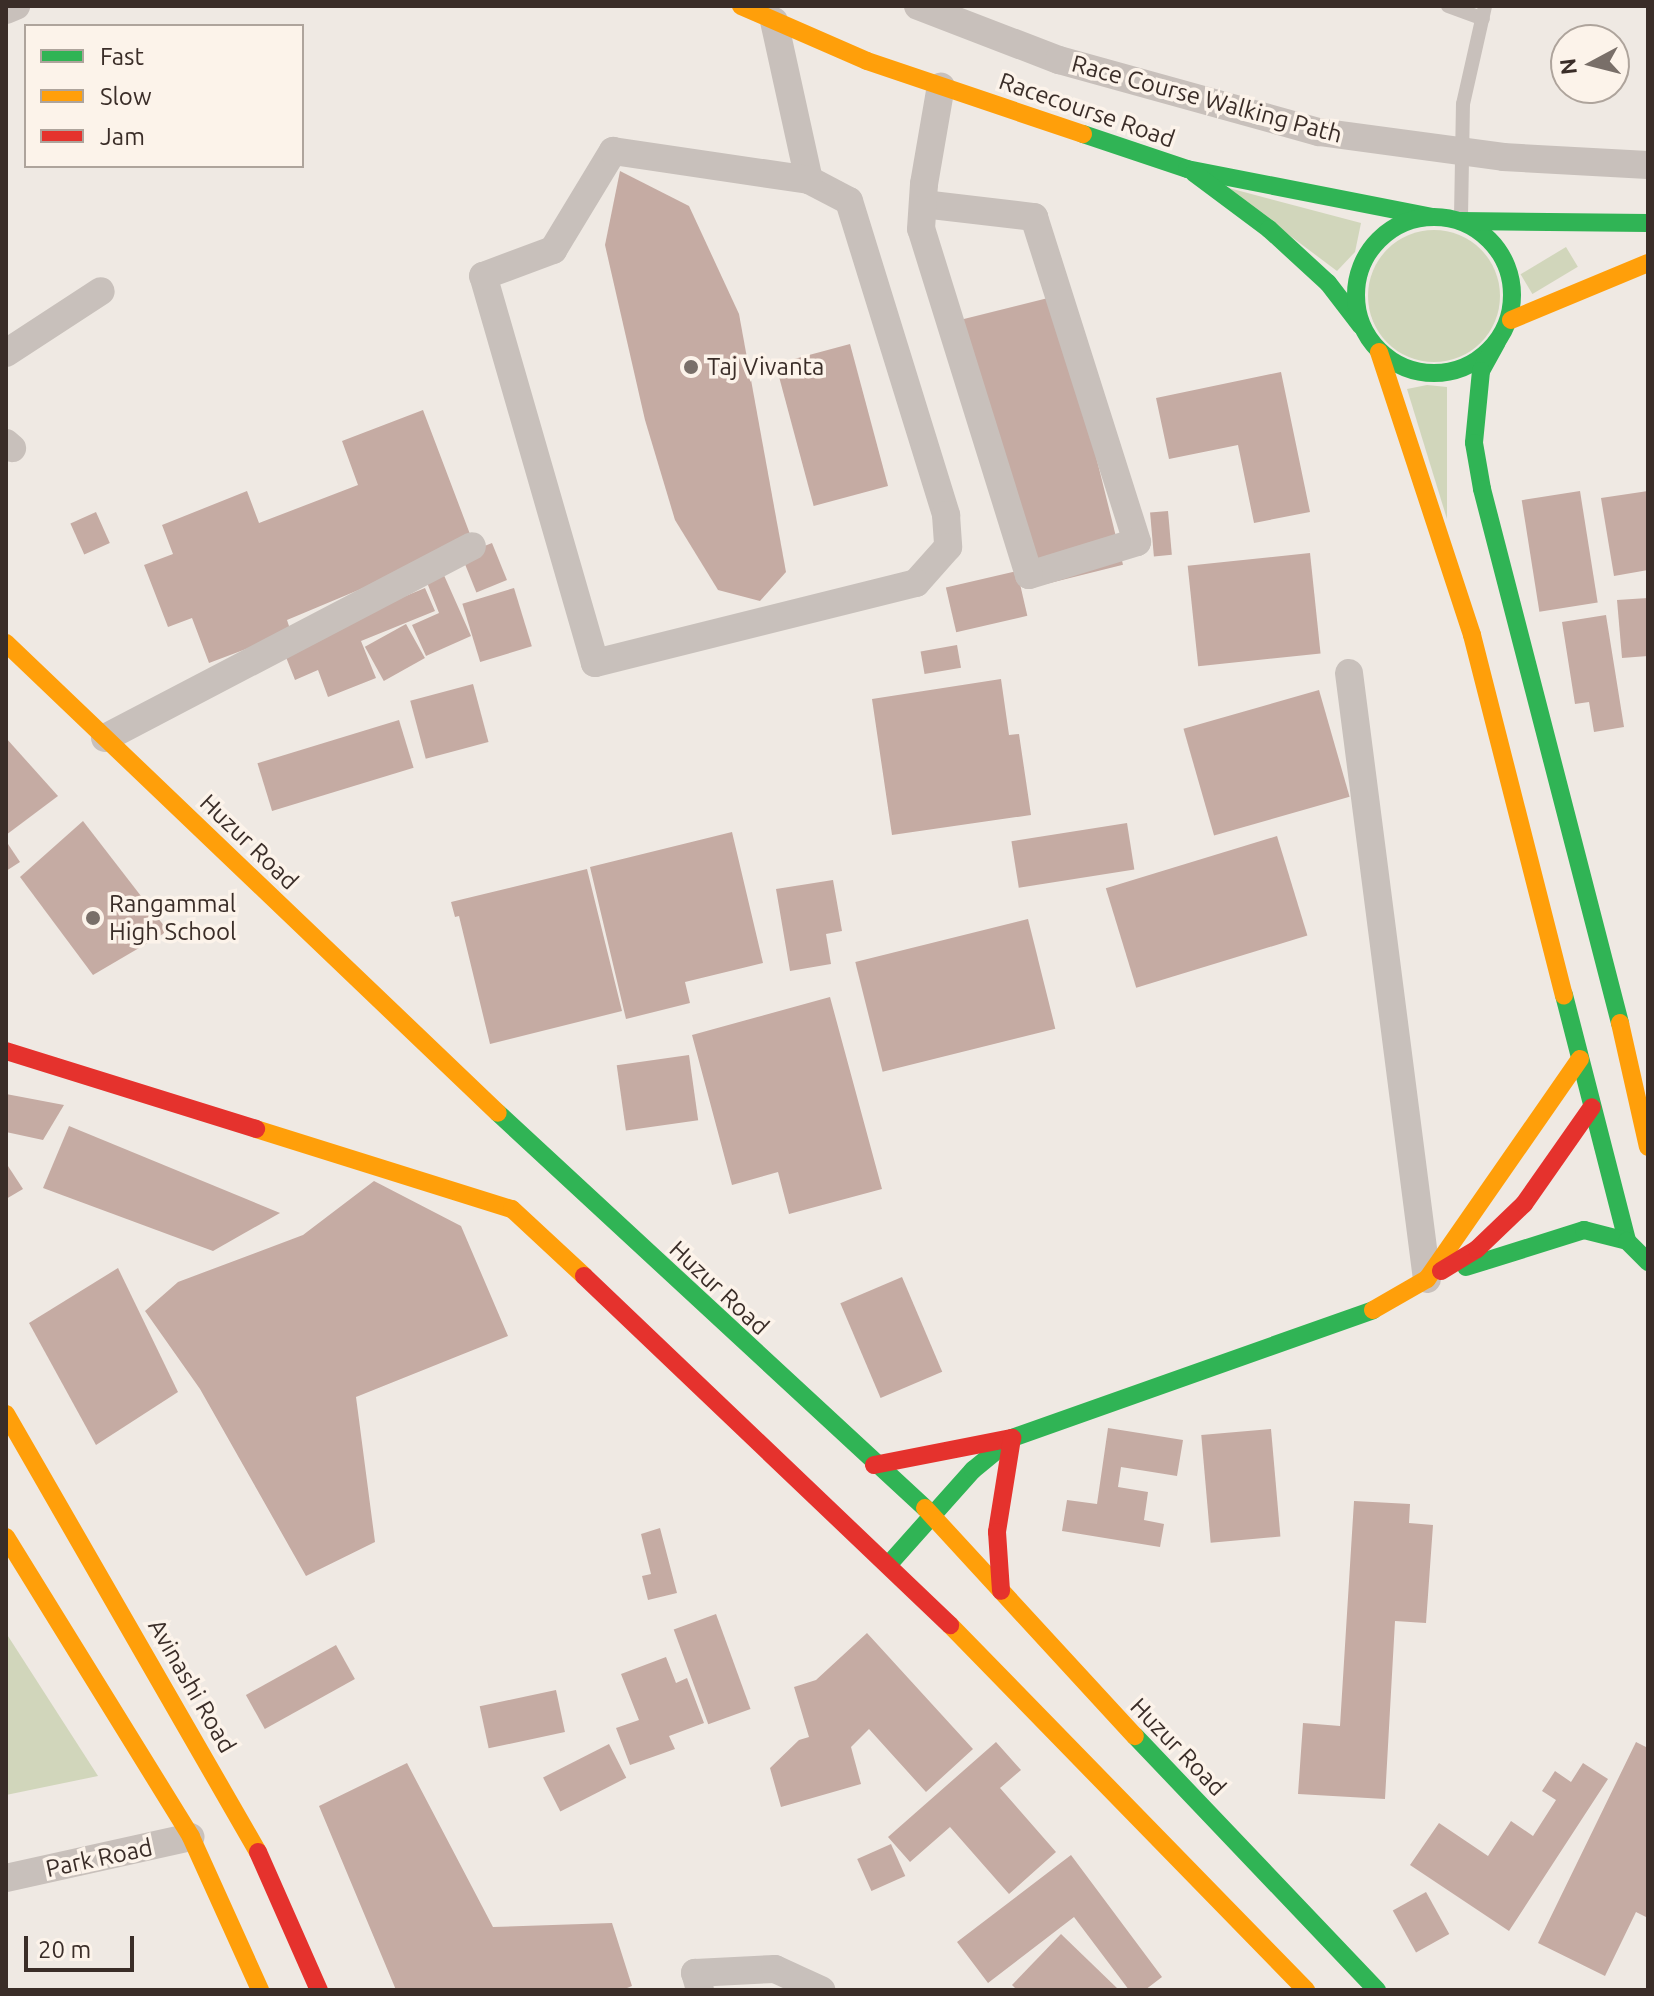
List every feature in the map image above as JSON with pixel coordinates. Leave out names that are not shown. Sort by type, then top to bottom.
[{"type":"main road","name":"Racecourse Road","points":[[741,6],[941,86],[1187,169],[1431,217]]},
{"type":"main road","points":[[1187,169],[1309,265],[1346,303],[1379,352],[1472,635],[1627,1241],[1648,1262]]},
{"type":"main road","points":[[1364,331],[1356,288],[1361,266],[1389,231],[1431,217],[1460,221],[1648,223]]},
{"type":"main road","points":[[1460,221],[1483,233],[1499,252],[1510,274],[1511,320],[1481,371],[1474,443],[1498,566],[1593,906],[1648,1147]]},
{"type":"main road","points":[[1511,320],[1648,263]]},
{"type":"main road","points":[[1379,352],[1420,373],[1443,374],[1465,368],[1497,342]]},
{"type":"main road","name":"Huzur Road","points":[[6,643],[561,1183],[933,1515],[1377,1990]]},
{"type":"main road","points":[[6,1051],[532,1217],[701,1390],[890,1563],[1306,1990]]},
{"type":"main road","points":[[1427,1279],[1580,1059]]},
{"type":"main road","points":[[874,1465],[1012,1438],[1383,1306],[1477,1249],[1524,1204],[1592,1107]]},
{"type":"main road","points":[[1427,1279],[1584,1230],[1627,1241]]},
{"type":"main road","name":"Avinashi Road","points":[[6,1414],[248,1829],[319,1990]]},
{"type":"main road","points":[[890,1563],[973,1470],[1012,1438]]},
{"type":"main road","points":[[1001,1591],[997,1532],[1012,1438]]},
{"type":"main road","points":[[6,1537],[191,1837],[260,1990]]},
{"type":"street","points":[[6,10],[16,6]]},
{"type":"street","name":"Race Course Walking Path","points":[[918,6],[1059,60],[1319,132],[1462,152],[1648,165]]},
{"type":"street","points":[[774,21],[809,180],[849,201],[946,515],[948,547],[916,583],[595,663],[483,276],[553,250],[613,151],[809,180]]},
{"type":"street","points":[[923,204],[975,221],[1034,217],[1137,542],[1029,575],[921,229],[923,204],[941,86]]},
{"type":"street","points":[[6,353],[101,291]]},
{"type":"street","points":[[105,738],[472,546]]},
{"type":"street","points":[[1349,673],[1427,1279]]},
{"type":"street","name":"Park Road","points":[[6,1878],[191,1837]]},
{"type":"street","points":[[700,1990],[695,1973],[775,1969],[821,1990]]},
{"type":"lane","points":[[1448,6],[1484,12],[1463,104],[1460,221]]},
{"type":"green space","points":[[1225,187],[1361,223],[1355,252],[1337,271]]},
{"type":"green space","points":[[1434,230],[1459,235],[1481,249],[1495,271],[1500,296],[1495,321],[1481,343],[1459,357],[1434,362],[1409,357],[1387,343],[1373,321],[1368,296],[1373,271],[1387,249],[1409,235]]},
{"type":"green space","points":[[1566,247],[1578,267],[1532,294],[1521,274]]},
{"type":"green space","points":[[1427,385],[1447,387],[1447,519],[1407,389]]},
{"type":"green space","points":[[6,1633],[98,1776],[6,1795]]},
{"type":"building","name":"Taj Vivanta","points":[[620,171],[689,206],[739,314],[786,572],[760,601],[718,590],[675,520],[645,420],[605,245]]},
{"type":"building","points":[[1056,296],[1123,565],[1029,588],[962,319]]},
{"type":"building","points":[[850,344],[888,486],[814,506],[776,364]]},
{"type":"building","points":[[1281,372],[1310,512],[1254,523],[1238,445],[1169,459],[1156,398]]},
{"type":"building","points":[[423,410],[473,542],[287,620],[291,632],[209,663],[192,618],[168,627],[144,565],[173,554],[162,525],[247,491],[259,523],[358,485],[342,441]]},
{"type":"building","points":[[1580,491],[1598,603],[1539,612],[1522,500]]},
{"type":"building","points":[[1648,491],[1648,570],[1614,576],[1601,498]]},
{"type":"building","points":[[1168,511],[1172,555],[1154,556],[1150,513]]},
{"type":"building","points":[[96,512],[110,543],[84,554],[70,523]]},
{"type":"building","points":[[492,543],[507,580],[476,592],[461,555]]},
{"type":"building","points":[[1310,553],[1321,653],[1198,666],[1188,566]]},
{"type":"building","points":[[1017,571],[1027,616],[956,632],[946,587]]},
{"type":"building","points":[[443,573],[471,636],[426,656],[412,625],[439,613],[426,580]]},
{"type":"building","points":[[425,588],[435,611],[361,641],[376,678],[328,697],[318,670],[295,680],[282,647]]},
{"type":"building","points":[[514,588],[532,646],[480,662],[462,604]]},
{"type":"building","points":[[1648,598],[1648,656],[1622,658],[1617,600]]},
{"type":"building","points":[[1606,615],[1624,727],[1594,732],[1589,702],[1575,704],[1562,622]]},
{"type":"building","points":[[406,624],[425,658],[384,681],[365,647]]},
{"type":"building","points":[[957,645],[961,668],[925,674],[921,651]]},
{"type":"building","points":[[1001,679],[1009,735],[1019,734],[1031,815],[892,835],[872,699]]},
{"type":"building","points":[[473,684],[489,742],[426,759],[410,701]]},
{"type":"building","points":[[1319,690],[1350,797],[1214,836],[1183,729]]},
{"type":"building","points":[[399,720],[414,768],[272,811],[257,763]]},
{"type":"building","points":[[6,738],[58,796],[6,835]]},
{"type":"building","points":[[83,821],[168,931],[93,975],[20,877]]},
{"type":"building","points":[[1127,823],[1134,869],[1019,888],[1011,841]]},
{"type":"building","points":[[732,832],[763,963],[685,982],[690,1003],[626,1019],[590,867]]},
{"type":"building","points":[[1277,836],[1307,935],[1136,988],[1106,888]]},
{"type":"building","points":[[6,841],[20,862],[6,871]]},
{"type":"building","points":[[587,869],[622,1011],[490,1044],[459,916],[455,917],[451,902]]},
{"type":"building","points":[[833,880],[842,931],[826,934],[831,964],[790,971],[776,889]]},
{"type":"building","points":[[1028,919],[1055,1029],[883,1072],[855,962]]},
{"type":"building","points":[[830,997],[882,1189],[789,1214],[778,1172],[732,1185],[692,1035]]},
{"type":"building","points":[[689,1055],[698,1120],[626,1131],[617,1065]]},
{"type":"building","points":[[6,1094],[64,1105],[43,1140],[6,1132]]},
{"type":"building","points":[[69,1126],[280,1213],[213,1251],[43,1188]]},
{"type":"building","points":[[6,1163],[23,1189],[6,1199]]},
{"type":"building","points":[[374,1181],[461,1226],[508,1336],[356,1397],[375,1542],[306,1576],[200,1389],[145,1311],[178,1282],[303,1235]]},
{"type":"building","points":[[118,1268],[178,1392],[96,1445],[29,1323]]},
{"type":"building","points":[[902,1277],[942,1372],[881,1398],[840,1303]]},
{"type":"building","points":[[1108,1428],[1183,1440],[1177,1476],[1121,1467],[1118,1487],[1148,1492],[1144,1520],[1164,1524],[1160,1547],[1062,1531],[1067,1500],[1097,1504]]},
{"type":"building","points":[[1271,1429],[1280,1537],[1211,1543],[1201,1435]]},
{"type":"building","points":[[1354,1501],[1410,1504],[1409,1523],[1433,1525],[1426,1623],[1395,1621],[1385,1799],[1298,1794],[1303,1723],[1340,1726]]},
{"type":"building","points":[[660,1528],[677,1593],[648,1600],[642,1576],[651,1574],[641,1534]]},
{"type":"building","points":[[716,1614],[751,1709],[708,1724],[674,1629]]},
{"type":"building","points":[[867,1633],[973,1749],[926,1792],[869,1729],[851,1747],[861,1784],[781,1807],[770,1768],[799,1740],[809,1737],[794,1687],[816,1680]]},
{"type":"building","points":[[336,1645],[355,1679],[265,1729],[246,1695]]},
{"type":"building","points":[[666,1657],[676,1683],[687,1678],[704,1723],[669,1736],[675,1749],[630,1765],[616,1728],[639,1720],[621,1674]]},
{"type":"building","points":[[556,1690],[565,1732],[489,1748],[480,1706]]},
{"type":"building","points":[[996,1742],[1021,1770],[1000,1788],[1056,1852],[1009,1894],[950,1827],[910,1862],[888,1837]]},
{"type":"building","points":[[1636,1742],[1648,1748],[1648,1918],[1636,1912],[1605,1976],[1538,1943]]},
{"type":"building","points":[[609,1744],[626,1778],[560,1811],[543,1778]]},
{"type":"building","points":[[407,1763],[493,1927],[612,1923],[632,1986],[622,1990],[396,1990],[319,1806]]},
{"type":"building","points":[[1583,1763],[1608,1779],[1509,1931],[1410,1865],[1439,1823],[1488,1856],[1511,1821],[1533,1836],[1556,1800],[1542,1791],[1555,1771],[1571,1782]]},
{"type":"building","points":[[891,1844],[905,1876],[871,1891],[857,1859]]},
{"type":"building","points":[[1071,1855],[1162,1977],[1145,1990],[1129,1990],[1074,1917],[988,1983],[957,1942]]},
{"type":"building","points":[[1426,1892],[1449,1934],[1416,1952],[1393,1910]]},
{"type":"building","points":[[1061,1934],[1119,1990],[1017,1990],[1012,1985]]},
{"type":"traffic: fast","points":[[1083,134],[1187,169],[1431,217]]},
{"type":"traffic: fast","points":[[1194,173],[1269,229],[1328,283],[1361,326]]},
{"type":"traffic: fast","points":[[1434,217],[1464,223],[1489,240],[1506,265],[1512,295],[1506,325],[1489,350],[1464,367],[1434,373],[1404,367],[1379,350],[1362,325],[1356,295],[1362,265],[1379,240],[1404,223],[1434,217]]},
{"type":"traffic: fast","points":[[1460,221],[1648,223]]},
{"type":"traffic: fast","points":[[1497,342],[1481,371],[1474,443],[1482,489],[1620,1023]]},
{"type":"traffic: fast","points":[[1564,995],[1627,1241]]},
{"type":"traffic: fast","points":[[498,1113],[925,1508]]},
{"type":"traffic: fast","points":[[1466,1267],[1584,1230],[1627,1241],[1648,1262]]},
{"type":"traffic: fast","points":[[890,1563],[973,1470],[1012,1438],[1373,1310]]},
{"type":"traffic: fast","points":[[1135,1736],[1377,1990]]},
{"type":"traffic: slow","points":[[741,6],[867,61],[1083,134]]},
{"type":"traffic: slow","points":[[1511,320],[1648,263]]},
{"type":"traffic: slow","points":[[1379,352],[1472,635],[1564,995]]},
{"type":"traffic: slow","points":[[6,643],[498,1113]]},
{"type":"traffic: slow","points":[[1620,1023],[1648,1147]]},
{"type":"traffic: slow","points":[[1373,1310],[1427,1279],[1580,1059]]},
{"type":"traffic: slow","points":[[256,1129],[512,1209],[584,1276]]},
{"type":"traffic: slow","points":[[6,1414],[258,1852]]},
{"type":"traffic: slow","points":[[925,1508],[1135,1736]]},
{"type":"traffic: slow","points":[[6,1537],[191,1837],[260,1990]]},
{"type":"traffic: slow","points":[[950,1625],[1306,1990]]},
{"type":"traffic: jam","points":[[6,1051],[256,1129]]},
{"type":"traffic: jam","points":[[1441,1271],[1477,1249],[1524,1204],[1592,1107]]},
{"type":"traffic: jam","points":[[584,1276],[950,1625]]},
{"type":"traffic: jam","points":[[874,1465],[1012,1438],[997,1532],[1001,1591]]},
{"type":"traffic: jam","points":[[258,1852],[319,1990]]},
{"type":"place","name":"Taj Vivanta","points":[[691,367]]},
{"type":"place","name":"Rangammal High School","points":[[93,918]]}]
